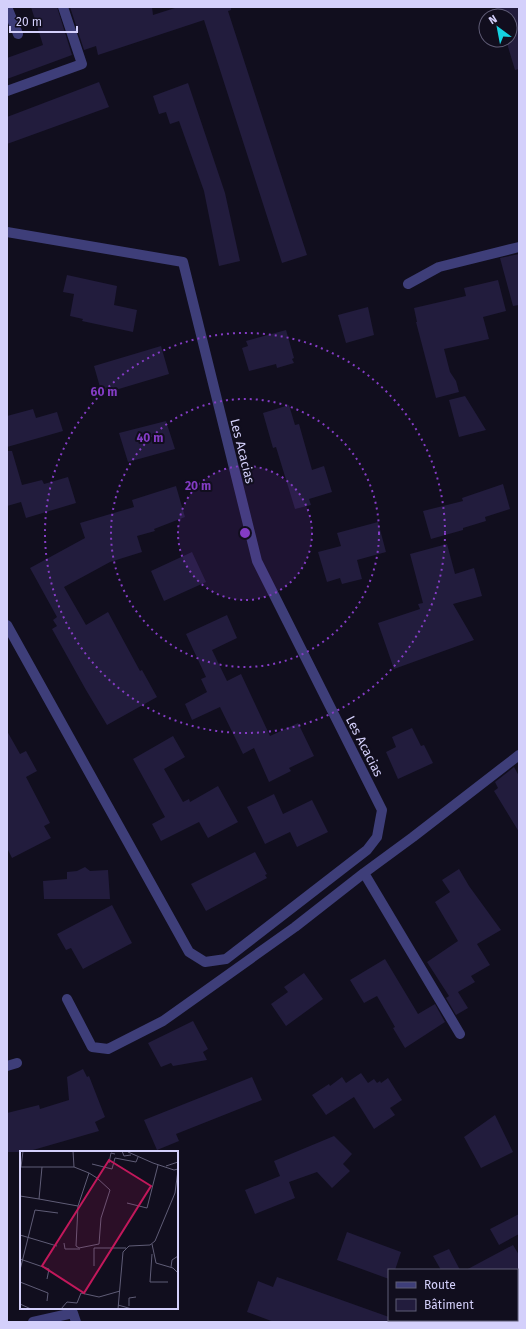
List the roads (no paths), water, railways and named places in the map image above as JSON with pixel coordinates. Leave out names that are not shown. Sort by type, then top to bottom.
[{"type":"street","points":[[7,7],[18,34]]},
{"type":"street","points":[[7,91],[82,64],[63,7]]},
{"type":"street","name":"Les Acacias","points":[[7,232],[183,262],[257,560],[382,810],[377,837],[367,850],[226,959],[205,962],[189,952],[7,625]]},
{"type":"street","points":[[408,284],[439,268],[519,247]]},
{"type":"street","points":[[67,999],[92,1046],[108,1049],[164,1021],[295,927],[519,754]]},
{"type":"street","points":[[364,873],[460,1034]]},
{"type":"street","points":[[33,1322],[73,1314],[76,1322]]}]
